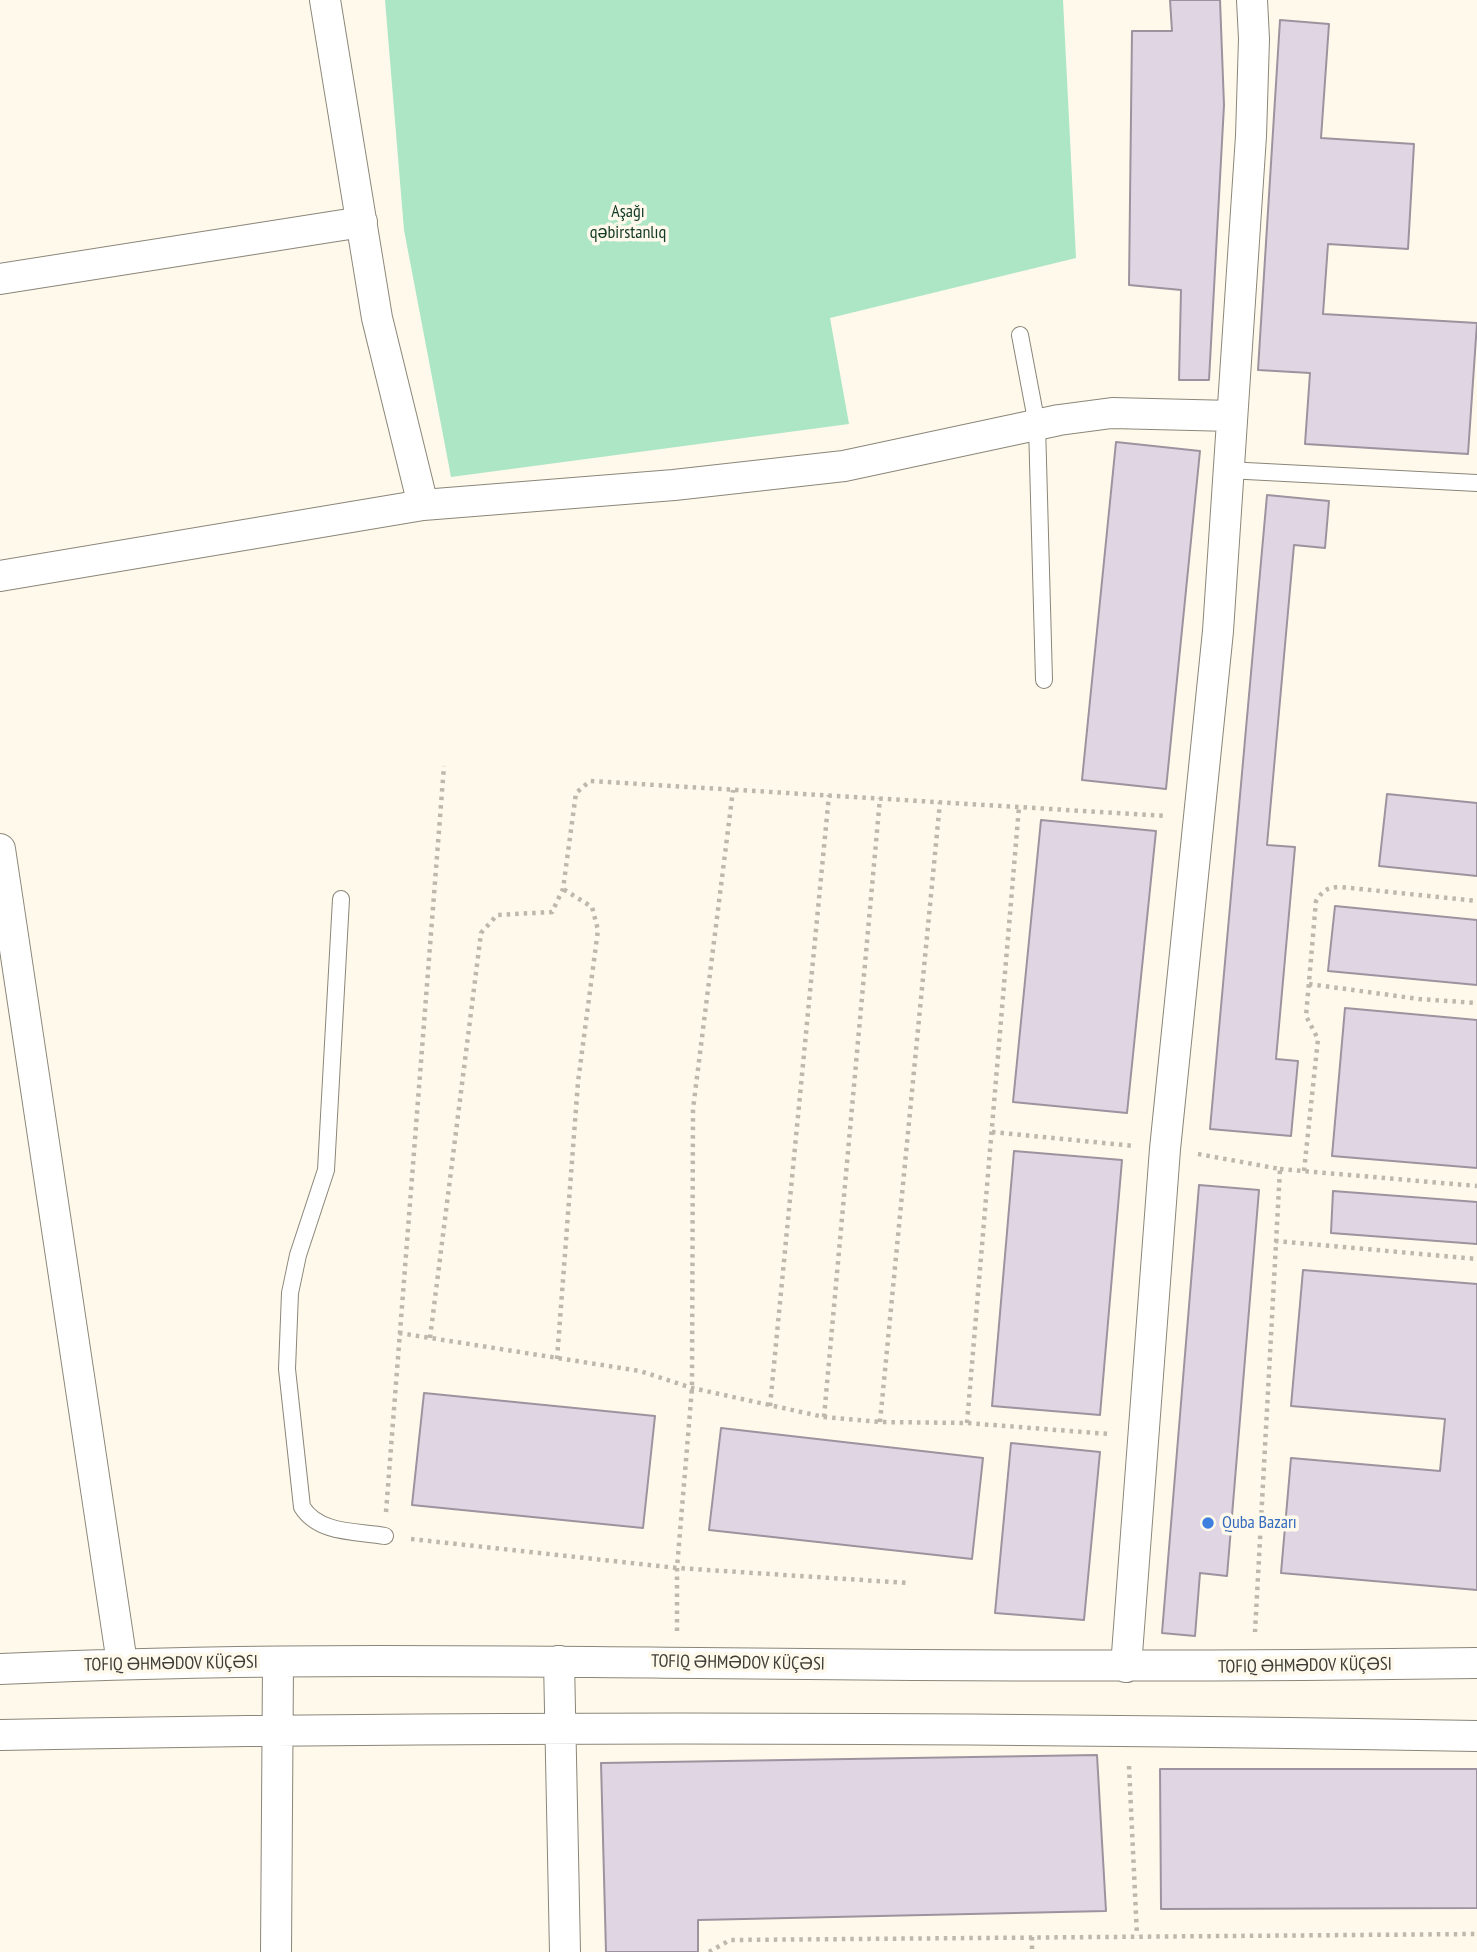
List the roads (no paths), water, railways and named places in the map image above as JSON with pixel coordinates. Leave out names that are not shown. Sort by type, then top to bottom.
[{"type":"street","points":[[325,0],[377,318],[423,505]]},
{"type":"street","points":[[1126,1667],[1165,1149],[1217,631],[1251,135],[1254,39],[1252,0]]},
{"type":"street","points":[[0,279],[362,222]]},
{"type":"street","points":[[0,576],[423,505],[674,485],[844,466],[1037,425],[1112,413],[1232,416]]},
{"type":"street","points":[[0,849],[122,1663]]},
{"type":"street","points":[[559,1661],[565,1952]]},
{"type":"street","name":"TOFIQ ƏHMƏDOV KÜÇƏSI","points":[[0,1669],[122,1663],[559,1661],[1126,1667],[1477,1663]]},
{"type":"street","points":[[276,1952],[278,1663]]},
{"type":"street","points":[[0,1735],[278,1729],[559,1729],[1127,1730],[1477,1736]]},
{"type":"lane","points":[[1020,335],[1037,425],[1044,680]]},
{"type":"lane","points":[[1227,470],[1477,483]]},
{"type":"lane","points":[[341,899],[326,1170],[298,1255],[290,1293],[287,1369],[302,1507],[308,1517],[323,1526],[385,1536]]},
{"type":"place","name":"Quba Bazarı","points":[[1208,1523]]},
{"type":"park label","name":"Aşağı qəbirstanlıq","points":[[628,222]]}]
